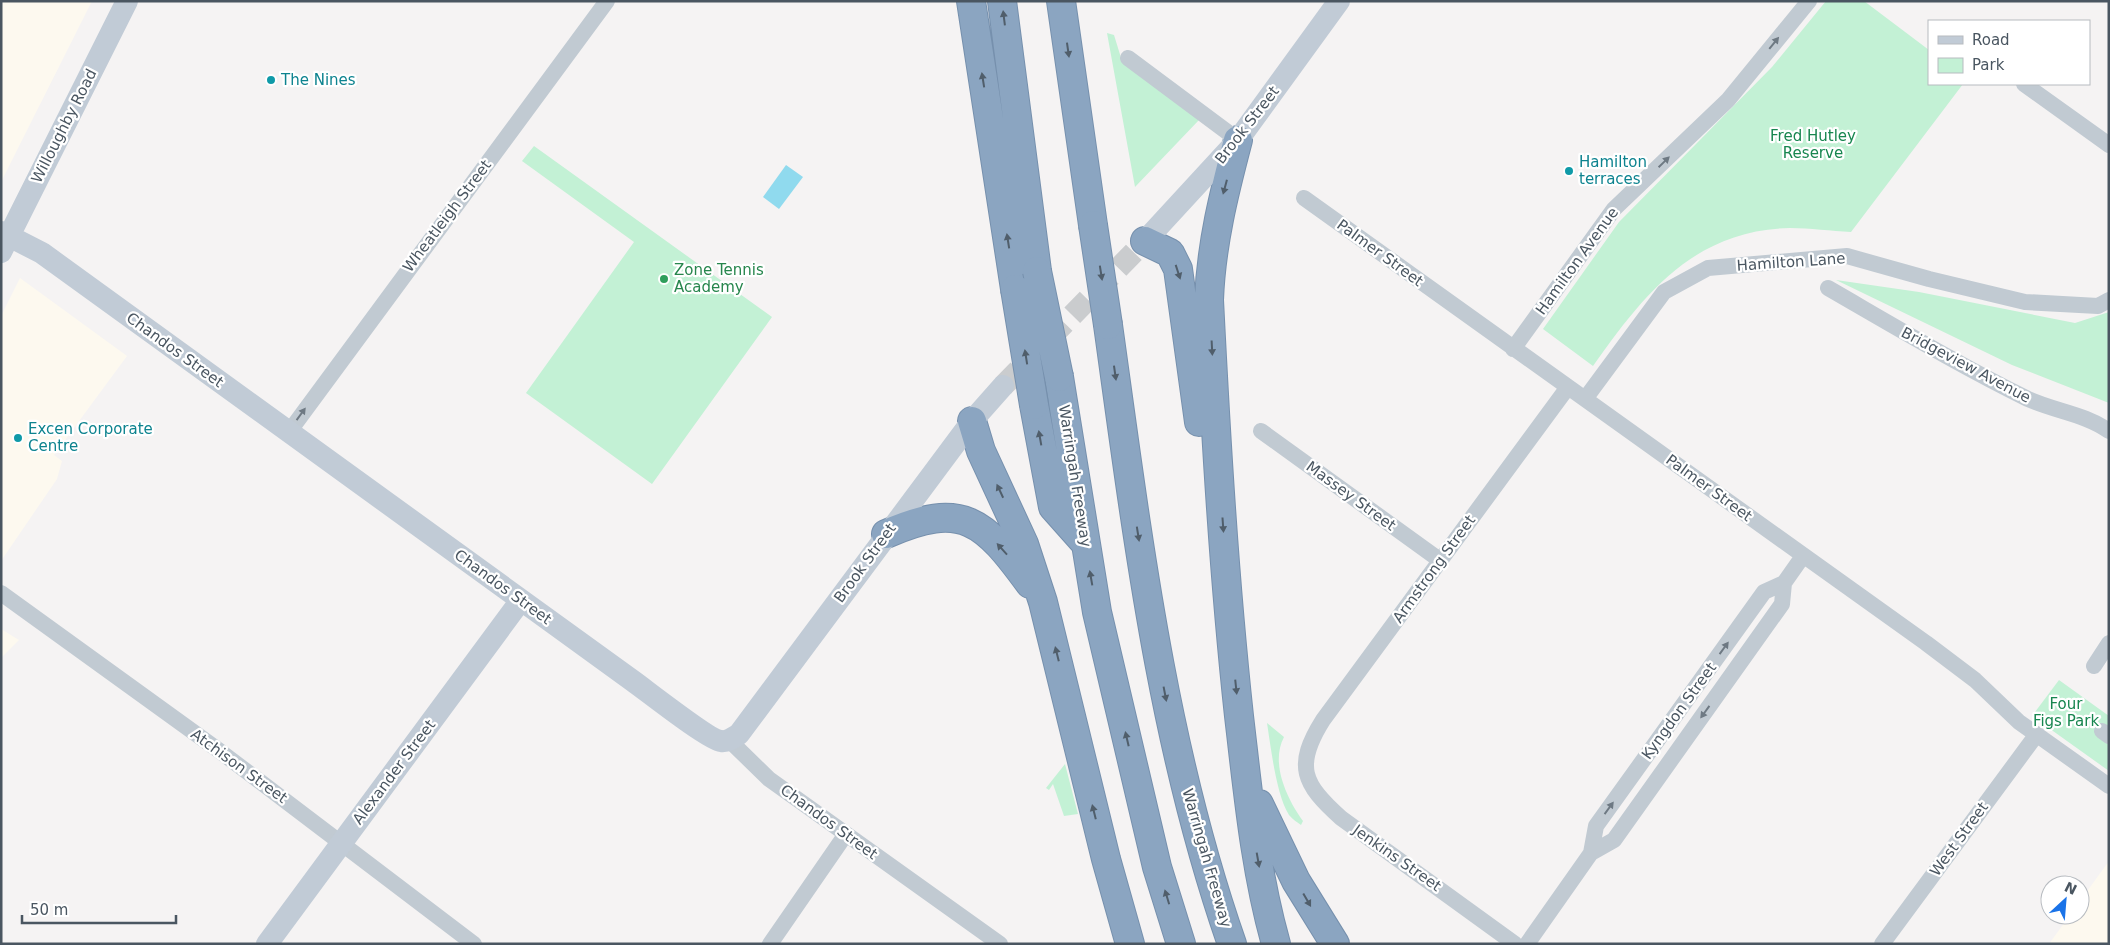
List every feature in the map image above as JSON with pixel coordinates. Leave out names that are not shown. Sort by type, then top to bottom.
[{"type":"highway","points":[[971,1],[1015,289],[1053,507],[1085,544]]},
{"type":"highway","name":"Warringah Freeway","points":[[1002,1],[1037,271],[1059,377],[1097,612],[1157,867],[1180,944]]},
{"type":"highway","name":"Warringah Freeway","points":[[1061,1],[1137,531],[1167,702],[1194,820],[1232,944]]},
{"type":"highway","points":[[1238,140],[1220,205],[1210,276],[1218,476],[1242,742],[1254,835],[1276,944]]},
{"type":"highway","points":[[1145,241],[1170,253],[1178,269],[1203,456],[1218,476]]},
{"type":"highway","points":[[972,421],[981,451],[1024,544],[1042,602],[1060,664],[1066,700],[1130,944]]},
{"type":"highway","points":[[886,534],[915,521],[935,517],[953,517],[968,522],[986,532],[1002,548],[1042,602]]},
{"type":"highway","points":[[1242,742],[1262,812],[1296,881],[1335,944]]},
{"type":"main road","name":"Willoughby Road","points":[[4,240],[128,1]]},
{"type":"main road","name":"Brook Street","points":[[1145,241],[1238,140],[1339,1]]},
{"type":"main road","name":"Chandos Street","points":[[4,240],[42,254],[704,732],[721,741],[729,740]]},
{"type":"main road","name":"Brook Street","points":[[729,740],[739,734],[886,534],[972,421],[1004,386]]},
{"type":"main road","name":"Alexander Street","points":[[267,944],[521,600]]},
{"type":"street","name":"Wheatleigh Street","points":[[288,432],[607,1]]},
{"type":"street","name":"Hamilton Avenue","points":[[1513,349],[1614,209],[1728,100],[1809,1]]},
{"type":"street","points":[[1128,58],[1238,140]]},
{"type":"street","points":[[2025,85],[2109,145]]},
{"type":"street","name":"Palmer Street","points":[[1304,198],[1963,671],[2037,734],[2109,786]]},
{"type":"street","name":"Hamilton Lane","points":[[1585,399],[1664,292],[1708,268],[1847,256],[2024,302],[2098,306],[2109,300]]},
{"type":"street","name":"Bridgeview Avenue","points":[[1828,288],[1934,350],[2030,400],[2098,423],[2109,431]]},
{"type":"street","name":"Armstrong Street","points":[[1306,754],[1312,738],[1323,720],[1568,387]]},
{"type":"street","name":"Massey Street","points":[[1260,431],[1441,561]]},
{"type":"street","name":"Kyngdon Street","points":[[1591,852],[1614,840],[1782,604],[1784,583],[1803,556]]},
{"type":"street","name":"Kyngdon Street","points":[[1527,944],[1591,852],[1596,826],[1764,592],[1784,583]]},
{"type":"street","name":"Atchison Street","points":[[1,593],[221,752],[474,944]]},
{"type":"street","points":[[2094,666],[2109,643]]},
{"type":"street","name":"West Street","points":[[1882,944],[2037,734]]},
{"type":"street","name":"Chandos Street","points":[[729,740],[769,779],[1000,944]]},
{"type":"street","name":"Jenkins Street","points":[[1306,754],[1306,772],[1312,789],[1330,809],[1515,944]]},
{"type":"street","points":[[770,944],[846,834]]},
{"type":"shaded area","points":[[1,1],[92,1],[1,182]]},
{"type":"shaded area","points":[[20,278],[127,356],[54,455],[62,461],[57,479],[1,561],[1,316]]},
{"type":"shaded area","points":[[1,629],[19,640],[1,658]]},
{"type":"shaded area","points":[[2109,861],[2109,944],[2049,944],[2063,925],[2090,925],[2090,887]]},
{"type":"green space","name":"Fred Hutley Reserve","points":[[1826,1],[1864,1],[1928,49],[1928,85],[1962,85],[1851,232],[1790,228],[1756,232],[1726,240],[1699,254],[1652,291],[1612,339],[1593,366],[1543,329],[1619,222],[1772,67]]},
{"type":"green space","points":[[1107,33],[1114,35],[1122,61],[1199,120],[1135,187]]},
{"type":"green space","name":"Zone Tennis Academy","points":[[534,146],[772,317],[652,484],[526,393],[634,242],[522,161]]},
{"type":"green space","points":[[1836,280],[1919,292],[2075,323],[2109,312],[2109,403],[2012,365]]},
{"type":"green space","name":"Four Figs Park","points":[[2059,680],[2109,716],[2109,771],[2032,716]]},
{"type":"green space","points":[[1267,723],[1284,737],[1280,747],[1279,758],[1282,780],[1291,802],[1303,821],[1301,825],[1289,815],[1284,806],[1275,770]]},
{"type":"green space","points":[[1065,764],[1078,814],[1064,816],[1053,784],[1049,790],[1046,788]]},
{"type":"water","points":[[786,165],[803,177],[779,209],[763,197]]},
{"type":"tunnel","points":[[1003,386],[1145,241]]},
{"type":"place","name":"The Nines","points":[[271,80]]},
{"type":"place","name":"Hamilton terraces","points":[[1569,171]]},
{"type":"place","name":"Zone Tennis Academy","points":[[664,279]]},
{"type":"place","name":"Excen Corporate Centre","points":[[18,438]]}]
